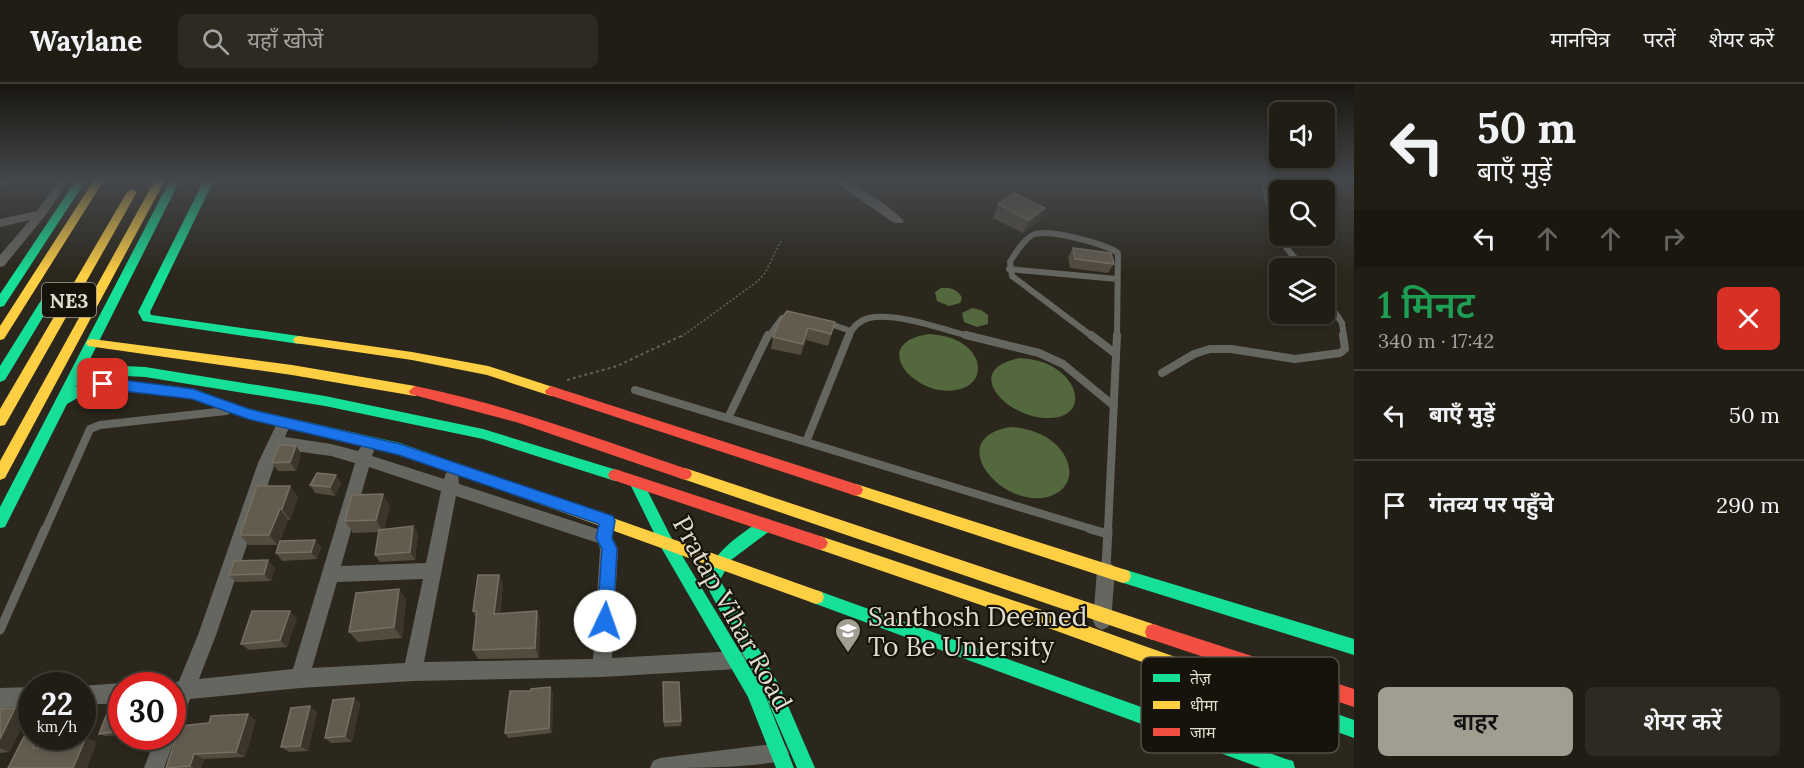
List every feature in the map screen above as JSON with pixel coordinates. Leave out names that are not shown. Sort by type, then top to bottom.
[{"type":"main road","points":[[0,303],[60,212]]},
{"type":"main road","points":[[0,336],[79,212]]},
{"type":"main road","name":"NE3","points":[[0,421],[121,212]]},
{"type":"main road","points":[[0,474],[143,212]]},
{"type":"main road","points":[[0,522],[158,212]]},
{"type":"main road","points":[[193,212],[144,316],[156,320],[229,328],[444,361],[488,371],[1106,570],[1354,647]]},
{"type":"main road","name":"NE3","points":[[0,377],[57,284]]},
{"type":"main road","points":[[92,343],[292,370],[416,391],[543,426],[1230,657]]},
{"type":"main road","points":[[63,400],[90,385],[124,371],[145,372],[255,388],[400,415],[483,434],[766,525],[1151,657]]},
{"type":"main road","points":[[90,385],[109,384],[193,394],[238,410],[370,442],[453,468],[606,530],[667,544],[720,561],[1141,716]]},
{"type":"main road","points":[[400,415],[416,391]]},
{"type":"main road","name":"Pratap Vihar Road","points":[[636,482],[667,544],[755,692],[782,760]]},
{"type":"main road","name":"Pratap Vihar Road","points":[[766,525],[720,561],[712,576],[713,586],[773,691],[806,768]]},
{"type":"main road","points":[[1339,693],[1354,698]]},
{"type":"main road","points":[[1339,724],[1354,729]]},
{"type":"main road","points":[[1244,753],[1286,768]]},
{"type":"street","points":[[885,212],[898,222]]},
{"type":"street","points":[[0,223],[41,214]]},
{"type":"street","points":[[0,263],[41,214]]},
{"type":"street","points":[[186,676],[207,635],[275,442],[284,423]]},
{"type":"street","points":[[275,442],[331,450],[606,530],[609,549],[602,668]]},
{"type":"street","points":[[300,678],[363,459],[370,442]]},
{"type":"street","points":[[413,672],[453,468]]},
{"type":"street","points":[[1100,639],[1106,570]]},
{"type":"street","points":[[330,574],[433,571]]},
{"type":"street","points":[[186,690],[300,678],[549,667],[602,668],[737,660]]},
{"type":"street","points":[[0,698],[18,697]]},
{"type":"street","points":[[154,768],[161,750]]},
{"type":"street","points":[[667,768],[782,760]]},
{"type":"lane","points":[[1271,212],[1276,235],[1295,258]]},
{"type":"lane","points":[[1106,570],[1115,386],[1116,354],[1117,279],[1118,254],[1114,249],[1041,234],[1030,237],[1010,262],[1009,269],[1017,280],[1116,354]]},
{"type":"lane","points":[[1009,269],[1117,279]]},
{"type":"lane","points":[[1162,373],[1194,354],[1210,349],[1232,349],[1295,359],[1340,353],[1345,349],[1342,322],[1335,312]]},
{"type":"lane","points":[[728,418],[771,330],[782,318],[796,317]]},
{"type":"lane","points":[[806,442],[851,331],[856,324],[869,318],[894,318],[1039,353],[1063,364],[1114,406]]},
{"type":"lane","points":[[822,322],[851,331]]},
{"type":"lane","points":[[635,390],[1108,534]]},
{"type":"lane","points":[[0,630],[90,429],[100,425],[238,410]]},
{"type":"path","points":[[559,394],[570,378],[617,366],[680,338],[758,281],[765,273],[781,241]]},
{"type":"shaded area","points":[[941,288],[950,288],[958,292],[962,298],[960,303],[949,306],[937,301],[935,292]]},
{"type":"shaded area","points":[[972,308],[988,315],[988,324],[977,327],[964,322],[962,313]]},
{"type":"shaded area","points":[[929,334],[951,338],[970,350],[975,356],[978,370],[972,383],[956,390],[941,390],[926,386],[913,378],[904,368],[899,358],[901,348],[911,339]]},
{"type":"shaded area","points":[[1020,358],[1046,363],[1066,378],[1075,393],[1073,407],[1068,412],[1050,418],[1034,416],[1019,411],[996,393],[992,382],[993,372],[1002,364]]},
{"type":"shaded area","points":[[1010,427],[1040,434],[1057,445],[1063,452],[1067,460],[1069,477],[1060,491],[1051,496],[1033,498],[1015,494],[999,484],[987,472],[980,458],[981,445],[990,434]]},
{"type":"building","points":[[1013,212],[1040,212],[1029,220]]},
{"type":"building","points":[[1073,248],[1111,253],[1114,264],[1075,259]]},
{"type":"building","points":[[787,311],[835,322],[831,334],[808,328],[803,344],[773,337],[779,322]]},
{"type":"building","points":[[279,445],[296,446],[290,462],[272,463]]},
{"type":"building","points":[[317,473],[336,475],[330,487],[310,485]]},
{"type":"building","points":[[257,486],[290,486],[269,535],[240,535]]},
{"type":"building","points":[[383,494],[376,520],[345,521],[352,495]]},
{"type":"building","points":[[413,526],[410,552],[375,555],[379,530]]},
{"type":"building","points":[[315,540],[311,552],[276,553],[280,541]]},
{"type":"building","points":[[268,560],[264,574],[229,575],[234,561]]},
{"type":"building","points":[[478,575],[499,575],[494,614],[537,611],[535,648],[473,650],[477,611],[473,611]]},
{"type":"building","points":[[399,589],[394,627],[349,632],[356,593]]},
{"type":"building","points":[[252,611],[290,611],[280,640],[241,644]]},
{"type":"building","points":[[663,682],[679,682],[681,721],[664,722]]},
{"type":"building","points":[[550,687],[549,728],[505,733],[510,691],[531,691],[531,689]]},
{"type":"building","points":[[354,698],[345,736],[325,738],[333,700]]},
{"type":"building","points":[[310,706],[300,746],[281,747],[291,708]]},
{"type":"building","points":[[15,708],[0,739],[0,709]]},
{"type":"building","points":[[108,711],[108,732],[99,734]]},
{"type":"building","points":[[248,714],[236,752],[194,754],[190,766],[166,768],[172,750],[186,750],[186,725],[209,723],[211,716]]},
{"type":"building","points":[[18,748],[81,750],[73,768],[8,768]]},
{"type":"traffic: fast","points":[[0,303],[60,212]]},
{"type":"traffic: fast","points":[[0,522],[159,212]]},
{"type":"traffic: fast","points":[[193,212],[144,312],[147,318],[299,340]]},
{"type":"traffic: fast","points":[[0,377],[49,297]]},
{"type":"traffic: fast","points":[[63,400],[90,385],[124,371],[145,372],[325,401],[483,434],[615,475]]},
{"type":"traffic: fast","points":[[166,390],[193,394],[248,414],[400,449],[517,490]]},
{"type":"traffic: fast","points":[[636,482],[667,544],[755,692],[785,768]]},
{"type":"traffic: fast","points":[[766,525],[726,555],[715,571],[712,581],[773,691],[806,768]]},
{"type":"traffic: fast","points":[[1123,576],[1354,647]]},
{"type":"traffic: fast","points":[[816,597],[1141,715]]},
{"type":"traffic: fast","points":[[1339,724],[1354,729]]},
{"type":"traffic: fast","points":[[1245,753],[1286,768]]},
{"type":"traffic: slow","points":[[0,336],[79,212]]},
{"type":"traffic: slow","points":[[0,421],[121,212]]},
{"type":"traffic: slow","points":[[0,474],[143,212]]},
{"type":"traffic: slow","points":[[299,340],[412,356],[488,371],[551,391]]},
{"type":"traffic: slow","points":[[92,343],[292,370],[415,391]]},
{"type":"traffic: slow","points":[[685,474],[1153,632]]},
{"type":"traffic: slow","points":[[517,490],[816,597]]},
{"type":"traffic: slow","points":[[856,490],[1123,576]]},
{"type":"traffic: slow","points":[[820,543],[1152,657]]},
{"type":"traffic: jam","points":[[415,391],[517,417],[685,474]]},
{"type":"traffic: jam","points":[[551,391],[856,490]]},
{"type":"traffic: jam","points":[[615,475],[820,543]]},
{"type":"traffic: jam","points":[[1153,632],[1229,657]]},
{"type":"traffic: jam","points":[[1339,693],[1354,698]]},
{"type":"place","name":"Santhosh Deemed To Be Uniersity","points":[[848,654]]},
{"type":"route","points":[[103,384],[123,384],[193,394],[248,414],[400,449],[608,521],[604,538],[609,549],[605,621]]}]
